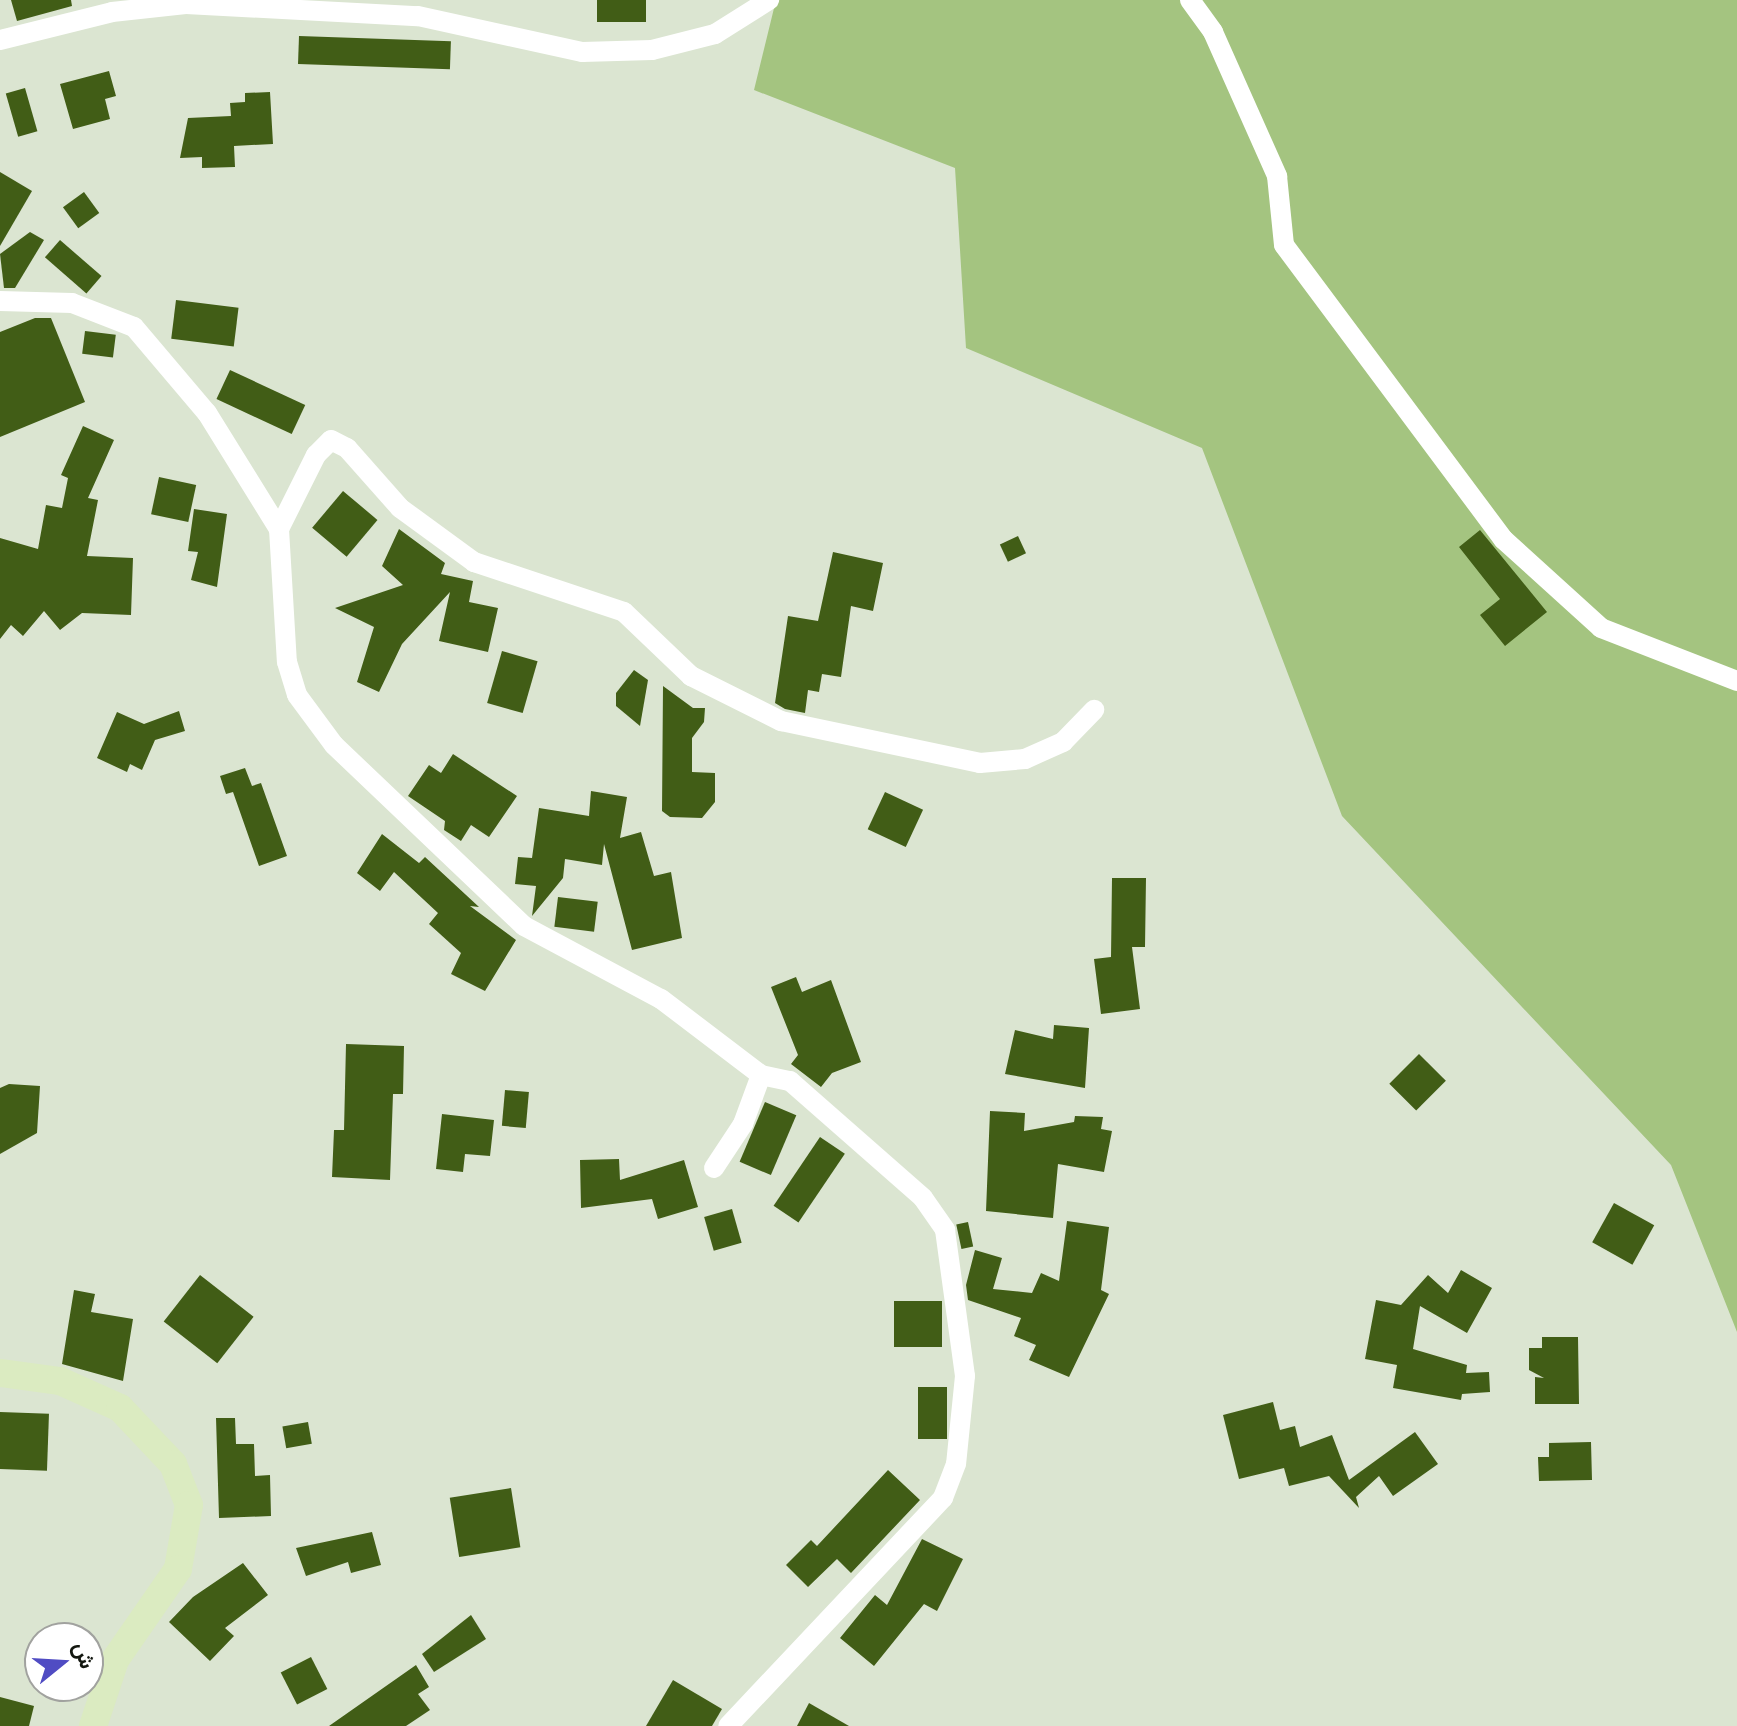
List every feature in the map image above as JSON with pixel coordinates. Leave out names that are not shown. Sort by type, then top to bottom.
[{"type":"main road","points":[[0,1373],[60,1381],[120,1408],[173,1464],[189,1505],[178,1569],[115,1660],[93,1726]]},
{"type":"street","points":[[0,40],[112,12],[186,4],[418,16],[582,52],[652,50],[715,34],[769,0]]},
{"type":"street","points":[[1190,0],[1213,32],[1277,176],[1284,245],[1503,539],[1601,628],[1737,681]]},
{"type":"street","points":[[0,301],[72,303],[134,327],[214,423],[279,529],[287,662],[297,695],[334,745],[524,926],[661,999],[761,1075],[790,1081],[834,1115],[923,1198],[945,1230],[965,1376],[956,1464],[943,1498],[728,1726]]},
{"type":"street","points":[[279,529],[316,455],[331,440],[347,448],[400,508],[474,562],[624,612],[691,676],[781,721],[980,763],[1025,759],[1063,742],[1094,710]]},
{"type":"street","points":[[714,1168],[743,1124],[761,1075]]},
{"type":"green space","points":[[776,0],[1737,0],[1737,1332],[1671,1165],[1342,816],[1202,448],[966,348],[955,168],[754,90]]},
{"type":"building","points":[[11,0],[71,0],[72,6],[17,21]]},
{"type":"building","points":[[597,0],[646,0],[646,22],[597,22]]},
{"type":"building","points":[[299,36],[451,41],[450,69],[298,64]]},
{"type":"building","points":[[109,71],[116,96],[105,99],[110,119],[73,129],[60,84]]},
{"type":"building","points":[[25,88],[37,131],[18,137],[6,94]]},
{"type":"building","points":[[270,92],[273,144],[234,146],[235,167],[202,168],[202,157],[180,158],[188,118],[231,116],[230,103],[245,102],[245,93]]},
{"type":"building","points":[[0,172],[32,191],[0,246]]},
{"type":"building","points":[[84,192],[99,213],[78,228],[63,207]]},
{"type":"building","points":[[30,232],[44,240],[15,288],[4,288],[0,254]]},
{"type":"building","points":[[60,240],[102,276],[86,293],[45,257]]},
{"type":"building","points":[[176,300],[239,308],[234,346],[171,339]]},
{"type":"building","points":[[35,318],[51,318],[85,402],[0,437],[0,332]]},
{"type":"building","points":[[85,331],[116,335],[113,358],[82,354]]},
{"type":"building","points":[[230,370],[305,405],[292,434],[216,399]]},
{"type":"building","points":[[83,426],[114,440],[88,498],[98,500],[87,556],[133,558],[131,615],[82,613],[60,630],[44,611],[23,636],[11,625],[0,639],[0,538],[38,549],[46,505],[62,508],[68,478],[61,475]]},
{"type":"building","points":[[159,477],[196,485],[188,522],[151,514]]},
{"type":"building","points":[[343,491],[377,520],[347,557],[312,528]]},
{"type":"building","points":[[194,509],[227,514],[217,587],[191,580],[198,552],[188,551]]},
{"type":"building","points":[[399,529],[445,563],[441,574],[473,581],[469,602],[498,608],[488,652],[439,641],[450,592],[402,644],[379,692],[357,682],[374,627],[335,608],[403,585],[382,566]]},
{"type":"building","points":[[1480,530],[1547,612],[1505,646],[1480,615],[1500,599],[1459,547]]},
{"type":"building","points":[[1018,536],[1026,553],[1008,562],[1000,544]]},
{"type":"building","points":[[833,552],[883,563],[873,611],[851,606],[841,677],[822,674],[819,692],[808,690],[805,713],[785,709],[775,703],[788,616],[818,621]]},
{"type":"building","points":[[502,651],[538,661],[523,713],[487,703]]},
{"type":"building","points":[[634,670],[648,680],[640,726],[616,706],[616,693]]},
{"type":"building","points":[[663,686],[693,708],[705,708],[704,722],[692,738],[692,772],[715,773],[715,802],[702,818],[670,817],[662,811]]},
{"type":"building","points":[[179,711],[185,731],[155,740],[142,770],[130,764],[127,772],[97,758],[117,712],[144,724]]},
{"type":"building","points":[[453,754],[517,796],[489,837],[471,825],[461,841],[444,830],[445,821],[408,796],[429,765],[441,773]]},
{"type":"building","points":[[245,768],[252,786],[261,783],[287,856],[259,866],[233,792],[226,794],[220,776]]},
{"type":"building","points":[[591,791],[627,797],[620,838],[641,832],[654,876],[671,872],[682,938],[632,950],[604,844],[602,865],[565,859],[563,878],[532,916],[536,886],[515,884],[518,857],[532,858],[539,808],[589,816]]},
{"type":"building","points":[[885,792],[923,810],[906,847],[868,829]]},
{"type":"building","points":[[382,834],[419,863],[425,857],[479,907],[470,906],[516,940],[485,991],[451,974],[461,953],[429,924],[438,913],[394,872],[380,891],[357,873]]},
{"type":"building","points":[[1112,878],[1146,878],[1145,947],[1132,947],[1140,1009],[1101,1014],[1094,959],[1111,957]]},
{"type":"building","points":[[558,897],[598,902],[594,932],[554,927]]},
{"type":"building","points":[[796,977],[802,992],[831,980],[861,1062],[832,1073],[821,1087],[791,1064],[798,1055],[771,987]]},
{"type":"building","points":[[1054,1025],[1089,1028],[1085,1088],[1005,1074],[1015,1030],[1053,1039]]},
{"type":"building","points":[[346,1044],[404,1046],[403,1094],[393,1094],[390,1180],[332,1177],[334,1130],[344,1130]]},
{"type":"building","points":[[1419,1054],[1446,1081],[1416,1111],[1389,1084]]},
{"type":"building","points":[[9,1084],[40,1086],[37,1133],[0,1154],[0,1088]]},
{"type":"building","points":[[505,1090],[529,1092],[526,1128],[502,1126]]},
{"type":"building","points":[[765,1102],[796,1115],[771,1175],[740,1162]]},
{"type":"building","points":[[990,1111],[1025,1113],[1024,1131],[1074,1122],[1075,1116],[1103,1117],[1101,1129],[1112,1131],[1104,1172],[1058,1164],[1053,1218],[986,1211]]},
{"type":"building","points":[[442,1114],[494,1120],[490,1156],[465,1154],[463,1172],[436,1169]]},
{"type":"building","points":[[820,1137],[845,1154],[798,1223],[774,1206]]},
{"type":"building","points":[[619,1159],[620,1180],[684,1160],[698,1207],[658,1219],[652,1199],[581,1208],[580,1160]]},
{"type":"building","points":[[1614,1203],[1654,1225],[1632,1265],[1592,1242]]},
{"type":"building","points":[[732,1209],[742,1243],[714,1251],[704,1217]]},
{"type":"building","points":[[1067,1221],[1109,1227],[1101,1290],[1109,1294],[1069,1377],[1029,1360],[1036,1345],[1014,1336],[1021,1318],[968,1300],[966,1285],[975,1250],[1002,1258],[993,1289],[1032,1293],[1041,1273],[1059,1281]]},
{"type":"building","points":[[968,1222],[973,1246],[961,1249],[956,1224]]},
{"type":"building","points":[[1461,1270],[1492,1288],[1467,1333],[1420,1306],[1413,1349],[1467,1365],[1466,1373],[1489,1372],[1490,1392],[1462,1394],[1461,1400],[1393,1388],[1397,1365],[1365,1359],[1376,1300],[1401,1305],[1428,1275],[1448,1293]]},
{"type":"building","points":[[200,1275],[254,1317],[217,1363],[164,1321]]},
{"type":"building","points":[[74,1290],[95,1294],[91,1312],[133,1319],[123,1381],[62,1364]]},
{"type":"building","points":[[894,1301],[942,1301],[942,1347],[894,1347]]},
{"type":"building","points":[[1542,1337],[1578,1337],[1579,1404],[1535,1404],[1535,1377],[1544,1378],[1529,1370],[1529,1348],[1542,1348]]},
{"type":"building","points":[[918,1387],[947,1387],[947,1439],[918,1439]]},
{"type":"building","points":[[1273,1402],[1280,1430],[1295,1426],[1300,1447],[1332,1435],[1349,1480],[1415,1432],[1438,1464],[1393,1496],[1379,1476],[1356,1497],[1359,1508],[1329,1476],[1289,1486],[1284,1468],[1239,1479],[1223,1415]]},
{"type":"building","points":[[0,1412],[49,1414],[47,1471],[0,1469]]},
{"type":"building","points":[[216,1418],[235,1418],[236,1444],[254,1444],[255,1476],[270,1475],[271,1516],[219,1518]]},
{"type":"building","points":[[308,1422],[312,1444],[286,1448],[282,1427]]},
{"type":"building","points":[[1591,1442],[1592,1480],[1539,1481],[1538,1457],[1549,1457],[1549,1443]]},
{"type":"building","points":[[888,1470],[920,1500],[851,1573],[837,1559],[808,1587],[786,1565],[811,1540],[817,1546]]},
{"type":"building","points":[[511,1488],[520,1547],[459,1557],[450,1498]]},
{"type":"building","points":[[372,1532],[381,1565],[351,1573],[348,1562],[306,1576],[296,1548]]},
{"type":"building","points":[[922,1539],[963,1559],[937,1611],[924,1604],[874,1666],[840,1638],[875,1595],[887,1605]]},
{"type":"building","points":[[243,1563],[268,1595],[225,1628],[234,1636],[210,1661],[169,1622],[193,1597]]},
{"type":"building","points":[[471,1615],[486,1639],[434,1672],[422,1654]]},
{"type":"building","points":[[311,1657],[327,1689],[297,1705],[281,1672]]},
{"type":"building","points":[[416,1665],[429,1687],[418,1694],[430,1710],[406,1726],[329,1726]]},
{"type":"building","points":[[673,1680],[722,1709],[712,1726],[646,1726]]},
{"type":"building","points":[[0,1697],[34,1706],[29,1726],[0,1726]]},
{"type":"building","points":[[809,1703],[849,1726],[797,1726]]}]
